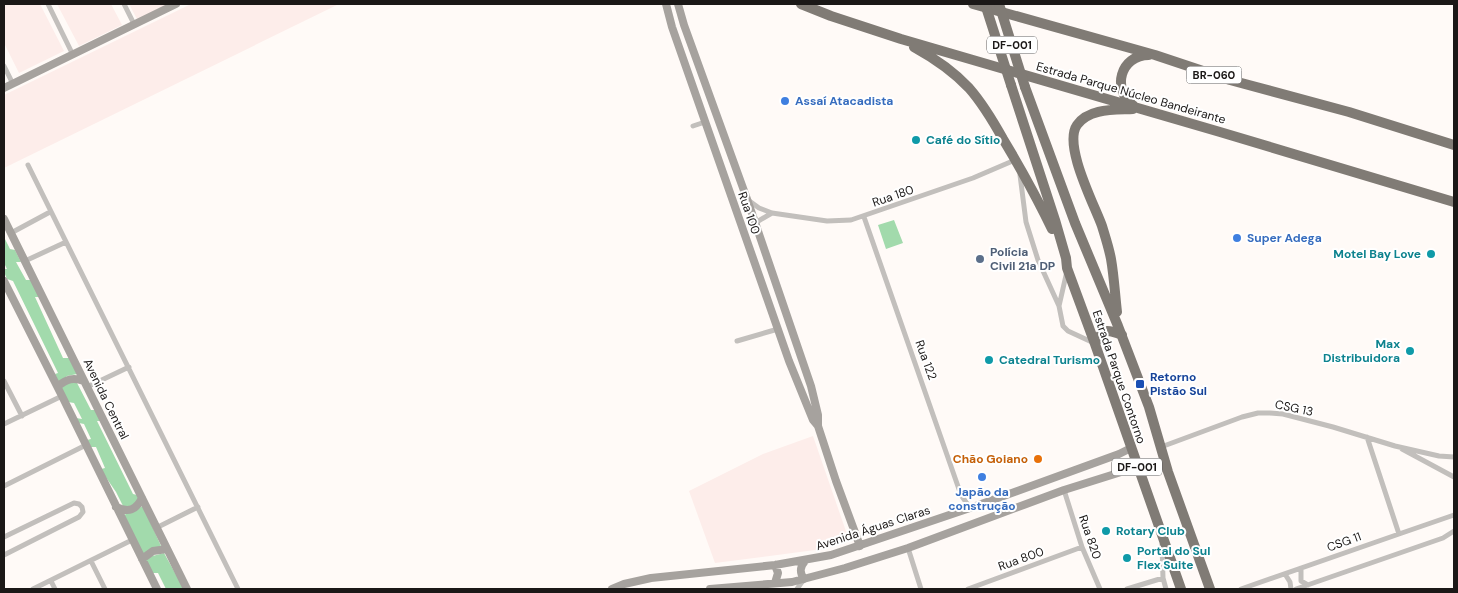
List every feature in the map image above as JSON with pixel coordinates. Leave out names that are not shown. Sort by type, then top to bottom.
[{"type":"highway","name":"Estrada Parque Núcleo Bandeirante","points":[[801,4],[901,39],[1454,202]]},
{"type":"highway","points":[[823,4],[831,16]]},
{"type":"highway","name":"BR-060","points":[[974,4],[1155,55],[1230,80],[1348,112],[1454,145]]},
{"type":"highway","name":"DF-001","points":[[985,4],[1067,263]]},
{"type":"highway","name":"DF-001","points":[[999,4],[1025,87],[1076,223],[1120,330]]},
{"type":"highway","points":[[901,39],[947,68],[968,87],[988,112],[1033,190],[1067,263]]},
{"type":"highway","points":[[1137,107],[1127,100],[1122,92],[1121,83],[1124,69],[1137,57],[1146,54],[1155,55]]},
{"type":"highway","points":[[1095,344],[1100,334],[1108,330],[1120,330],[1111,259],[1102,228],[1076,157],[1073,145],[1073,132],[1078,123],[1089,115],[1105,110],[1137,107]]},
{"type":"highway","name":"Estrada Parque Contorno","points":[[1067,263],[1181,589]]},
{"type":"highway","name":"Estrada Parque Contorno","points":[[1120,330],[1148,406],[1168,472],[1210,589]]},
{"type":"street","points":[[48,4],[73,55]]},
{"type":"street","points":[[124,4],[134,24]]},
{"type":"street","points":[[4,88],[176,4]]},
{"type":"street","name":"Rua 100","points":[[666,4],[672,27],[789,362],[813,420],[818,426]]},
{"type":"street","name":"Rua 100","points":[[678,4],[784,305],[811,386],[818,415],[818,426],[860,546]]},
{"type":"street","points":[[4,66],[12,84]]},
{"type":"street","points":[[693,126],[705,122]]},
{"type":"street","points":[[1018,163],[1026,222],[1038,260],[1058,306],[1063,326],[1068,331],[1095,344]]},
{"type":"street","name":"Rua 180","points":[[747,199],[759,208],[772,213],[827,221],[842,221],[864,217],[1018,163]]},
{"type":"street","points":[[28,165],[238,589]]},
{"type":"street","points":[[728,185],[740,182]]},
{"type":"street","points":[[11,233],[50,212]]},
{"type":"street","points":[[755,223],[772,213]]},
{"type":"street","name":"Rua 122","points":[[864,217],[961,495],[973,507]]},
{"type":"street","name":"Avenida Central","points":[[4,219],[187,589]]},
{"type":"street","points":[[25,261],[66,242]]},
{"type":"street","points":[[1058,306],[1067,263]]},
{"type":"street","points":[[4,281],[58,386],[157,589]]},
{"type":"street","points":[[771,309],[784,305]]},
{"type":"street","points":[[737,342],[778,329]]},
{"type":"street","points":[[58,386],[66,380],[73,378],[86,384],[129,367]]},
{"type":"street","points":[[4,381],[22,416]]},
{"type":"street","points":[[4,424],[62,396]]},
{"type":"street","name":"CSG 13","points":[[1161,447],[1242,417],[1258,413],[1283,414],[1395,446]]},
{"type":"street","points":[[1367,438],[1399,534]]},
{"type":"street","points":[[4,486],[86,445]]},
{"type":"street","points":[[1395,446],[1439,456],[1454,457]]},
{"type":"street","points":[[1395,446],[1454,477]]},
{"type":"street","name":"Avenida Águas Claras","points":[[612,589],[624,584],[651,578],[775,565],[831,555],[973,507],[1131,448]]},
{"type":"street","points":[[1087,465],[1092,482]]},
{"type":"street","points":[[710,589],[792,582],[845,568],[908,548],[1064,490],[1137,467]]},
{"type":"street","name":"Rua 820","points":[[1064,490],[1082,548],[1100,589]]},
{"type":"street","points":[[116,507],[130,510],[138,505],[142,498]]},
{"type":"street","points":[[4,538],[74,503],[82,507],[83,512],[79,517],[4,555]]},
{"type":"street","points":[[156,528],[198,507]]},
{"type":"street","name":"CSG 11","points":[[1241,589],[1454,515]]},
{"type":"street","points":[[1296,589],[1443,538],[1454,531]]},
{"type":"street","points":[[1162,534],[1163,578],[1166,589]]},
{"type":"street","points":[[33,589],[132,540]]},
{"type":"street","points":[[908,548],[920,589]]},
{"type":"street","name":"Rua 800","points":[[968,589],[1082,548]]},
{"type":"street","points":[[142,559],[153,551],[167,549]]},
{"type":"street","points":[[91,561],[105,589]]},
{"type":"street","points":[[804,578],[800,572],[805,561]]},
{"type":"street","points":[[775,565],[778,574],[775,583]]},
{"type":"street","points":[[1300,568],[1301,581],[1308,584]]},
{"type":"street","points":[[1285,574],[1290,582],[1290,589]]},
{"type":"street","points":[[797,589],[804,578]]},
{"type":"street","points":[[1127,589],[1163,578]]},
{"type":"street","points":[[51,581],[55,589]]},
{"type":"shaded area","points":[[4,4],[40,4],[64,51],[19,73],[4,43]]},
{"type":"shaded area","points":[[57,4],[111,4],[122,25],[79,46]]},
{"type":"shaded area","points":[[129,4],[170,4],[138,21]]},
{"type":"shaded area","points":[[191,4],[339,4],[4,168],[4,95]]},
{"type":"shaded area","points":[[813,436],[849,540],[815,550],[715,563],[689,491],[763,454]]},
{"type":"green space","points":[[894,220],[903,243],[886,249],[878,225]]},
{"type":"green space","points":[[4,237],[10,249],[15,250],[21,262],[16,262],[26,280],[31,280],[39,297],[35,297],[63,358],[69,358],[77,374],[67,376],[59,383],[55,374],[58,373],[13,281],[7,279],[4,272],[4,269],[7,269],[4,263]]},
{"type":"green space","points":[[76,381],[91,410],[96,410],[101,421],[97,421],[133,494],[137,495],[139,500],[133,507],[124,508],[101,469],[105,468],[96,447],[91,447],[87,440],[91,439],[84,424],[79,423],[76,418],[82,419],[74,403],[68,402],[61,388],[68,382]]},
{"type":"green space","points":[[143,506],[161,546],[142,554],[124,515]]},
{"type":"green space","points":[[164,553],[184,589],[166,589],[158,573],[152,573],[145,558]]},
{"type":"place","name":"Assaí Atacadista","points":[[785,101]]},
{"type":"place","name":"Café do Sítio","points":[[916,140]]},
{"type":"place","name":"Super Adega","points":[[1237,238]]},
{"type":"place","name":"Motel Bay Love","points":[[1431,254]]},
{"type":"place","name":"Polícia Civil 21a DP","points":[[980,259]]},
{"type":"place","name":"Max Distribuidora","points":[[1410,351]]},
{"type":"place","name":"Catedral Turismo","points":[[989,360]]},
{"type":"place","name":"Retorno Pistão Sul","points":[[1140,384]]},
{"type":"place","name":"Chão Goiano","points":[[1038,459]]},
{"type":"place","name":"Japão da construção","points":[[982,477]]},
{"type":"place","name":"Rotary Club","points":[[1106,531]]},
{"type":"place","name":"Portal do Sul Flex Suite","points":[[1127,558]]}]
